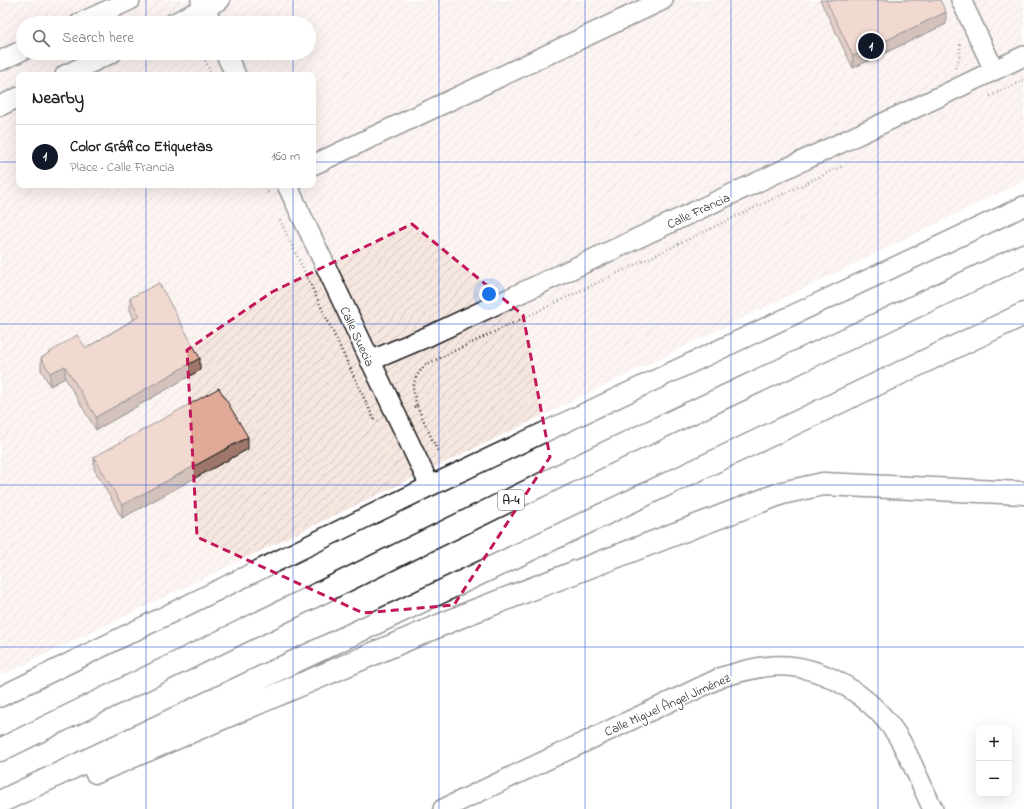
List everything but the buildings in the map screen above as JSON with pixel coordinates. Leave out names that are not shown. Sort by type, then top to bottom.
[{"type":"highway","name":"A-4","points":[[0,750],[604,454],[1024,254]]},
{"type":"highway","points":[[0,803],[1024,314]]},
{"type":"highway","points":[[0,803],[45,794],[469,613],[782,493],[822,484],[1024,493]]},
{"type":"street","points":[[95,16],[130,0]]},
{"type":"street","points":[[316,163],[663,0]]},
{"type":"street","points":[[960,0],[994,70]]},
{"type":"street","points":[[191,16],[210,8]]},
{"type":"street","points":[[0,60],[16,53]]},
{"type":"street","name":"Calle Francia","points":[[370,361],[429,336],[1024,56]]},
{"type":"street","points":[[71,72],[97,60]]},
{"type":"street","points":[[229,60],[235,72]]},
{"type":"street","points":[[0,106],[16,98]]},
{"type":"street","name":"Calle Suecia","points":[[288,188],[430,486]]},
{"type":"street","points":[[0,697],[430,486],[1024,206]]},
{"type":"street","name":"Calle Miguel Ángel Jiménez","points":[[443,809],[722,677],[750,669],[774,666],[799,668],[823,674],[852,690],[878,710],[897,736],[933,809]]},
{"type":"path","points":[[205,60],[211,72]]},
{"type":"path","points":[[417,406],[438,452]]},
{"type":"highlighted area","points":[[412,224],[523,315],[550,457],[454,605],[363,613],[197,537],[187,350],[272,292]]},
{"type":"shaded area","points":[[0,0],[1024,0],[1024,181],[492,440],[0,676]]},
{"type":"place","name":"Color Gráfico Etiquetas","points":[[871,46]]}]
